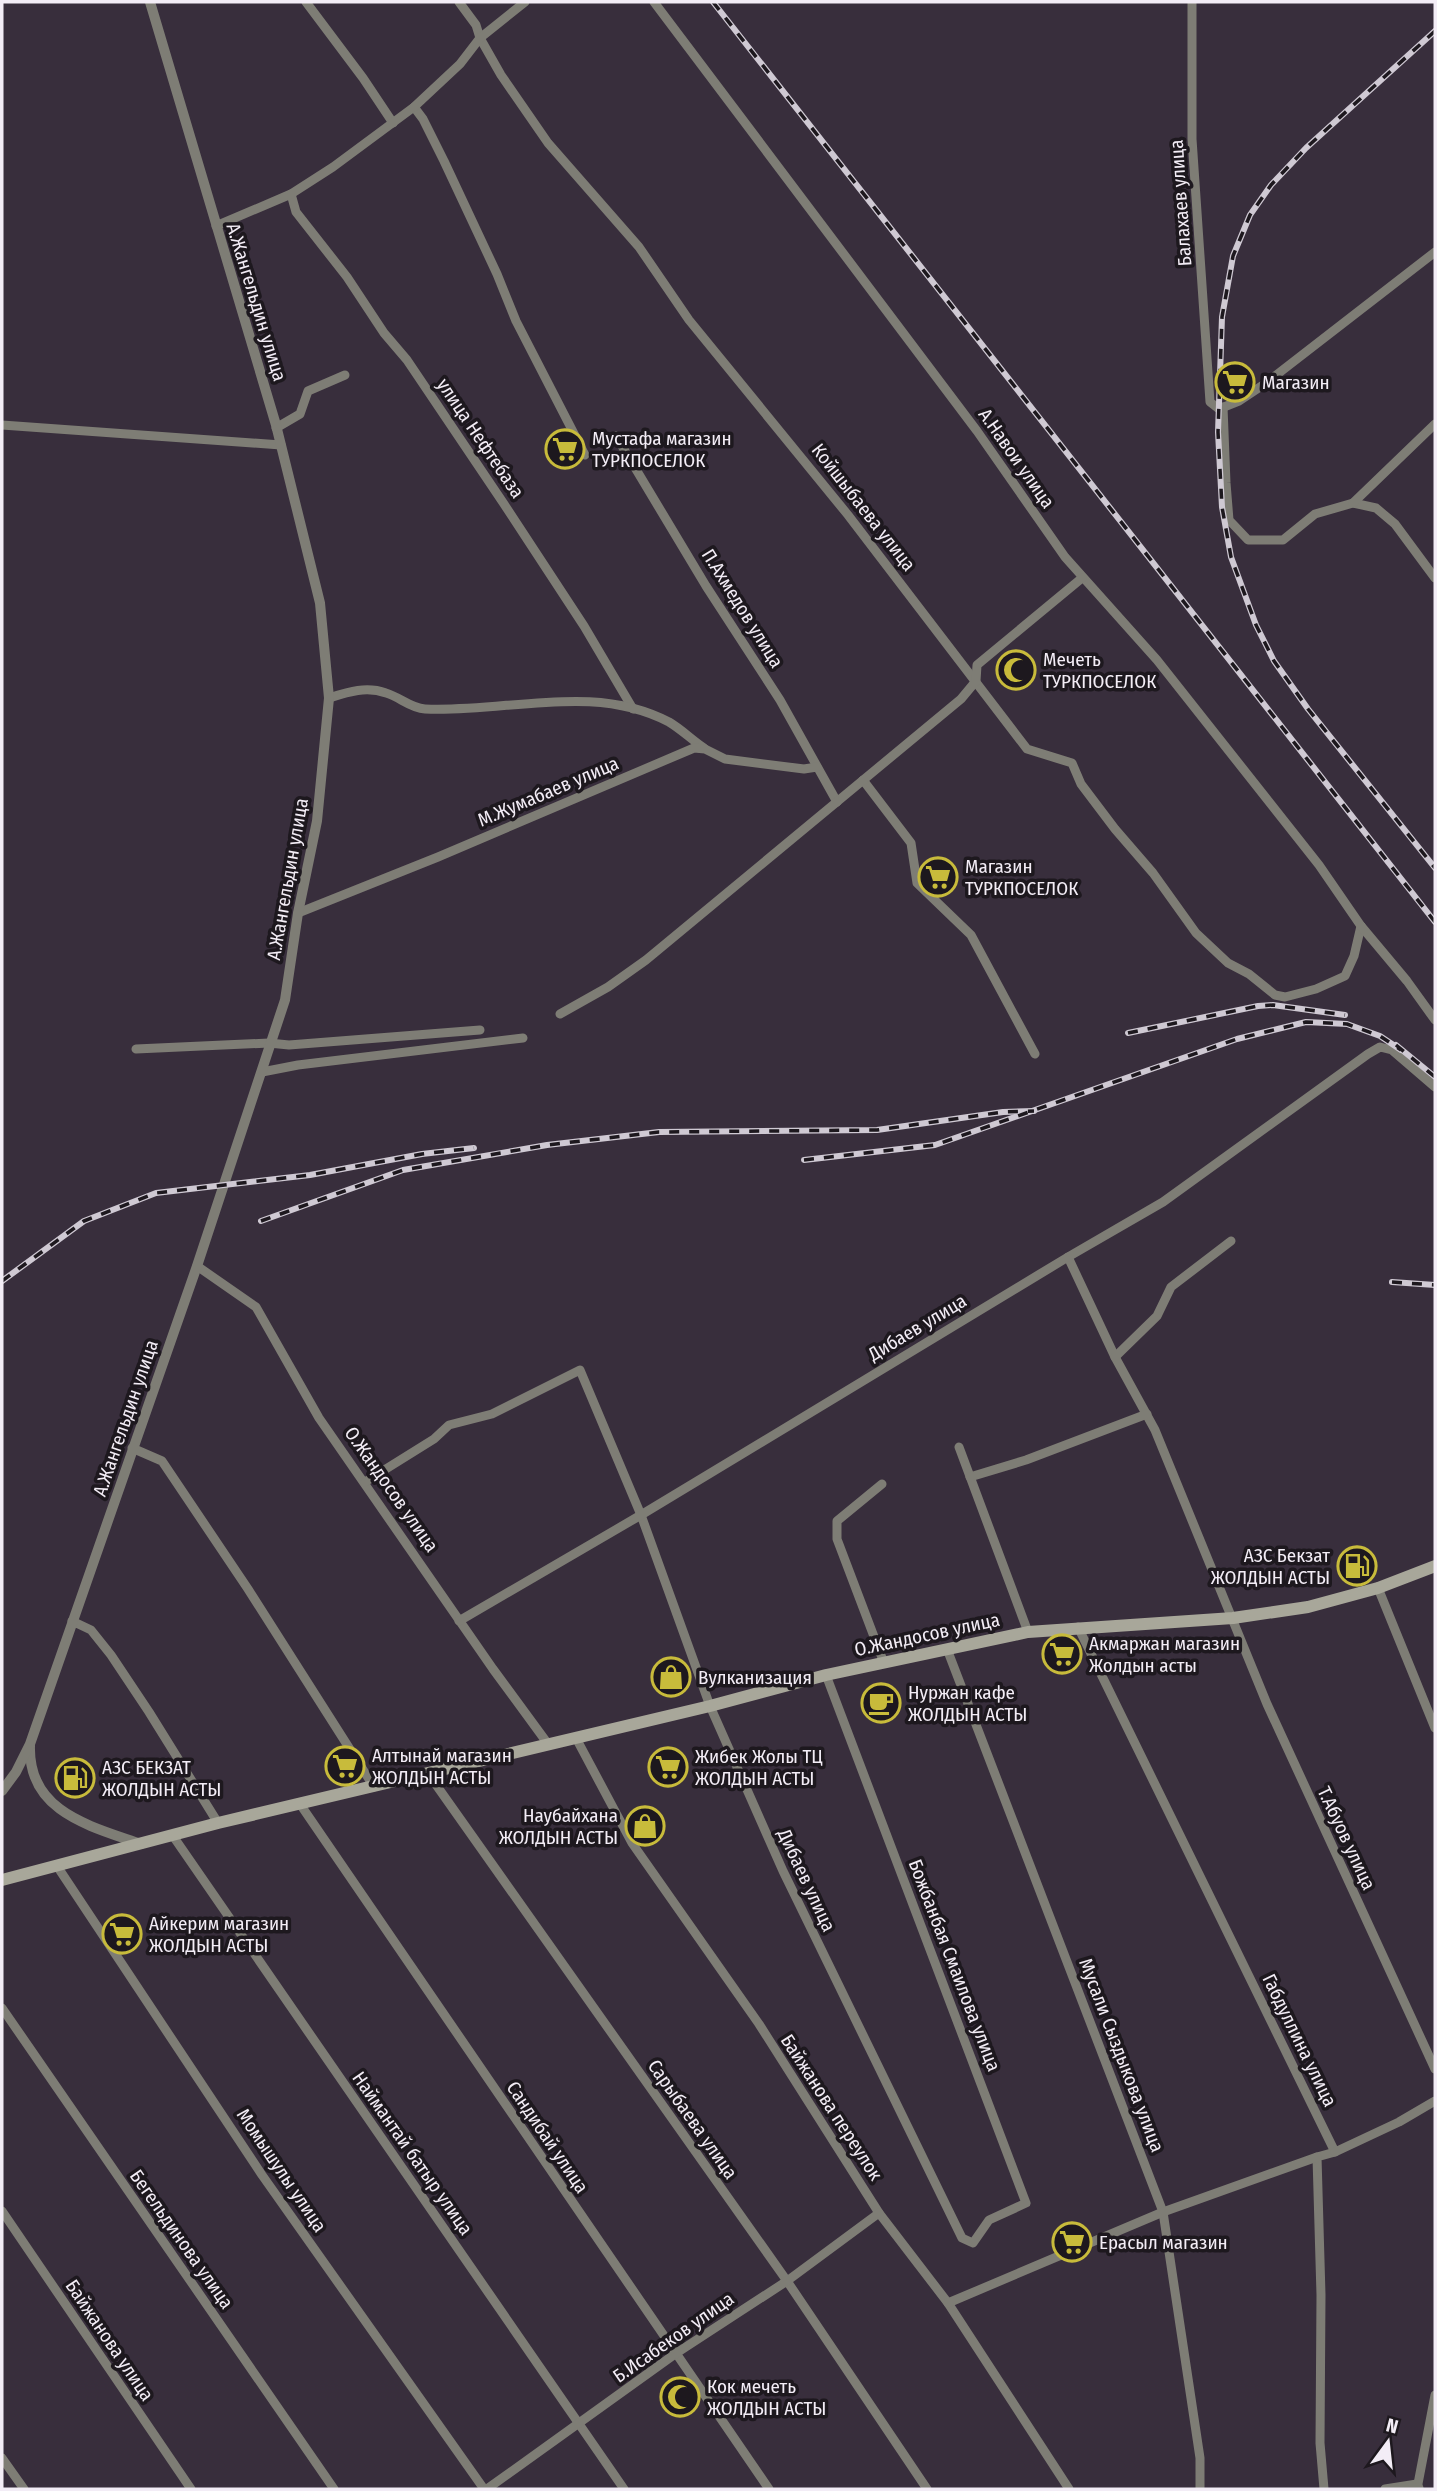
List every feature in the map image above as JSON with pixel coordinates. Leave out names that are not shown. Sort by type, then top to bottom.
[{"type":"main road","name":"О.Жандосов улица","points":[[2,1880],[427,1772],[710,1706],[826,1675],[1028,1632],[1233,1618],[1308,1607],[1378,1588],[1435,1566]]},
{"type":"street","name":"А.Жангельдин улица","points":[[2,1791],[16,1772],[30,1744],[197,1266],[285,1000],[298,914],[317,821],[329,698],[320,603],[281,445],[150,2]]},
{"type":"street","points":[[306,2],[393,123]]},
{"type":"street","name":"Койшыбаева улица","points":[[459,2],[476,25],[500,75],[548,143],[639,247],[689,320],[848,514],[1027,749],[1072,763],[1081,784],[1153,873],[1196,933],[1228,963],[1249,974],[1275,995],[1295,996],[1345,976],[1354,956],[1361,926]]},
{"type":"street","points":[[216,226],[291,194],[333,167],[414,107],[460,64],[480,38],[525,2]]},
{"type":"street","name":"А.Навои улица","points":[[654,2],[969,420],[1082,578],[1157,660],[1435,1020]]},
{"type":"street","name":"Балахаев улица","points":[[1192,2],[1192,139],[1210,402],[1219,409],[1223,407]]},
{"type":"street","points":[[414,107],[444,161],[520,330],[584,455]]},
{"type":"street","name":"улица Нефтебаза","points":[[291,194],[296,212],[347,277],[384,333],[407,360],[504,504],[584,626],[633,709]]},
{"type":"street","points":[[1435,252],[1266,383],[1239,401],[1223,407],[1229,520],[1248,540],[1283,540],[1315,514],[1353,503],[1435,424]]},
{"type":"street","points":[[276,428],[300,414],[308,391],[345,375]]},
{"type":"street","points":[[2,425],[281,445]]},
{"type":"street","name":"П.Ахмедов улица","points":[[616,436],[706,586],[780,700],[837,802]]},
{"type":"street","points":[[1353,503],[1376,508],[1395,524],[1435,578]]},
{"type":"street","points":[[559,1014],[608,987],[646,960],[961,699],[976,681],[977,665],[1082,578]]},
{"type":"street","points":[[329,698],[357,689],[387,692],[417,708],[458,710],[589,701],[633,709],[669,722],[705,749],[725,759],[804,769],[817,767]]},
{"type":"street","name":"М.Жумабаев улица","points":[[298,914],[438,858],[694,747],[705,749]]},
{"type":"street","points":[[863,780],[911,843],[917,883],[971,935],[1035,1054]]},
{"type":"street","points":[[136,1049],[270,1043],[289,1045],[480,1030]]},
{"type":"street","points":[[262,1072],[298,1065],[523,1038]]},
{"type":"street","name":"Дибаев улица","points":[[459,1621],[1163,1202],[1380,1047],[1392,1050],[1435,1087]]},
{"type":"street","points":[[1115,1357],[1157,1316],[1171,1287],[1231,1241]]},
{"type":"street","points":[[1068,1257],[1115,1357],[1147,1414],[1233,1618]]},
{"type":"street","name":"О.Жандосов улица","points":[[197,1266],[256,1307],[319,1418],[459,1621],[548,1744]]},
{"type":"street","name":"Дибаев улица","points":[[365,1482],[434,1439],[449,1425],[492,1414],[579,1370],[641,1515],[710,1706],[783,1871],[962,2238],[973,2243]]},
{"type":"street","points":[[970,1477],[1026,1460],[1147,1414]]},
{"type":"street","name":"О.Жандосов улица","points":[[960,1447],[1028,1632]]},
{"type":"street","points":[[132,1448],[162,1461],[248,1589],[374,1787]]},
{"type":"street","points":[[882,1484],[836,1521],[837,1539],[884,1663]]},
{"type":"street","points":[[1378,1588],[1435,1728]]},
{"type":"street","name":"Т.Абуов улица","points":[[1233,1618],[1267,1704],[1435,2070]]},
{"type":"street","points":[[72,1621],[91,1630],[111,1655],[218,1824]]},
{"type":"street","name":"Габдуллина улица","points":[[1078,1627],[1335,2152]]},
{"type":"street","name":"Мусали Сыздыкова улица","points":[[947,1649],[1163,2212],[1200,2458],[1200,2489]]},
{"type":"street","name":"Божбанбая Смаилова улица","points":[[826,1675],[1026,2203],[989,2220],[973,2243]]},
{"type":"street","name":"Байжанова переулок","points":[[576,1738],[632,1843],[759,2024],[879,2213],[948,2303],[1069,2489]]},
{"type":"street","points":[[30,1744],[29,1764],[34,1779],[52,1805],[90,1826],[142,1844]]},
{"type":"street","name":"Сарыбаева улица","points":[[427,1772],[787,2281],[927,2489]]},
{"type":"street","name":"Сандибай улица","points":[[300,1804],[769,2489]]},
{"type":"street","name":"Наймантай батыр улица","points":[[173,1836],[624,2489]]},
{"type":"street","name":"Момышулы улица","points":[[57,1866],[262,2175],[485,2489]]},
{"type":"street","name":"Бегельдинова улица","points":[[2,2008],[334,2489]]},
{"type":"street","points":[[948,2303],[1163,2212],[1335,2152],[1399,2122],[1435,2101]]},
{"type":"street","points":[[1317,2157],[1321,2295],[1320,2443],[1324,2489]]},
{"type":"street","name":"Байжанова улица","points":[[2,2211],[191,2489]]},
{"type":"street","name":"Б.Исабеков улица","points":[[485,2489],[675,2354],[787,2281],[879,2213]]},
{"type":"street","points":[[1385,2489],[1418,2488],[1435,2395]]},
{"type":"street","points":[[2,2458],[24,2489]]},
{"type":"railway","points":[[713,2],[1435,922]]},
{"type":"railway","points":[[1435,31],[1306,148],[1271,185],[1250,215],[1233,256],[1222,317],[1218,432],[1222,507],[1231,557],[1256,625],[1274,661],[1308,709],[1435,868]]},
{"type":"railway","points":[[1128,1033],[1258,1006],[1273,1005],[1345,1015]]},
{"type":"railway","points":[[804,1160],[935,1145],[1237,1039],[1306,1022],[1347,1024],[1380,1036],[1401,1050]]},
{"type":"railway","points":[[1396,1045],[1435,1077]]},
{"type":"railway","points":[[261,1221],[403,1170],[547,1145],[659,1132],[877,1130],[1003,1112],[1034,1111]]},
{"type":"railway","points":[[2,1281],[84,1221],[156,1193],[310,1175],[422,1154],[474,1148]]},
{"type":"railway","points":[[1392,1282],[1435,1285]]},
{"type":"place","name":"Магазин","points":[[1235,382]]},
{"type":"place","name":"Мустафа магазин ТУРКПОСЕЛОК","points":[[565,449]]},
{"type":"place","name":"Мечеть ТУРКПОСЕЛОК","points":[[1016,670]]},
{"type":"place","name":"Магазин ТУРКПОСЕЛОК","points":[[938,877]]},
{"type":"place","name":"АЗС Бекзат ЖОЛДЫН АСТЫ","points":[[1357,1566]]},
{"type":"place","name":"Акмаржан магазин Жолдын асты","points":[[1062,1654]]},
{"type":"place","name":"Вулканизация","points":[[671,1677]]},
{"type":"place","name":"Нуржан кафе ЖОЛДЫН АСТЫ","points":[[881,1703]]},
{"type":"place","name":"Алтынай магазин ЖОЛДЫН АСТЫ","points":[[345,1766]]},
{"type":"place","name":"Жибек Жолы ТЦ ЖОЛДЫН АСТЫ","points":[[668,1767]]},
{"type":"place","name":"АЗС БЕКЗАТ ЖОЛДЫН АСТЫ","points":[[75,1778]]},
{"type":"place","name":"Наубайхана ЖОЛДЫН АСТЫ","points":[[645,1826]]},
{"type":"place","name":"Айкерим магазин ЖОЛДЫН АСТЫ","points":[[122,1934]]},
{"type":"place","name":"Ерасыл магазин","points":[[1072,2242]]},
{"type":"place","name":"Кок мечеть ЖОЛДЫН АСТЫ","points":[[680,2397]]}]
